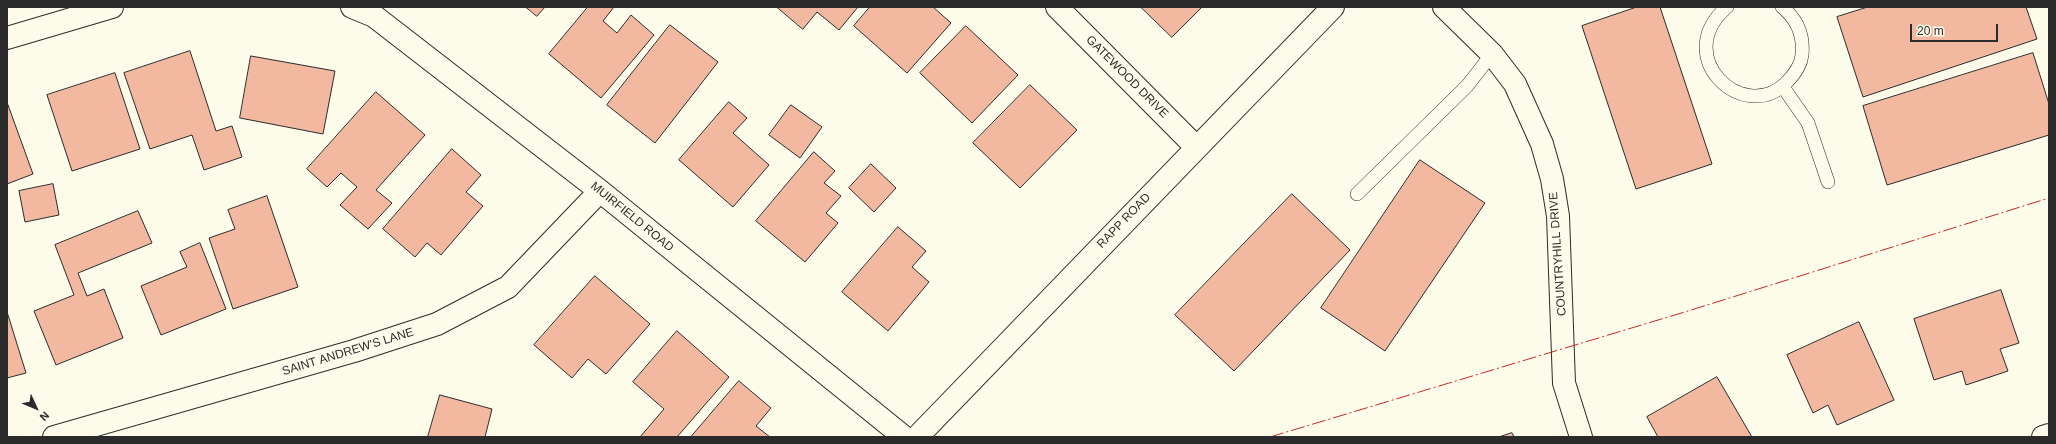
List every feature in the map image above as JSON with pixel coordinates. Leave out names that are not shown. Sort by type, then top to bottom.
[{"type":"street","points":[[7,38],[112,7]]},
{"type":"street","name":"MUIRFIELD ROAD","points":[[352,7],[374,16],[600,191],[904,437]]},
{"type":"street","name":"GATEWOOD DRIVE","points":[[1057,7],[1196,147]]},
{"type":"street","name":"RAPP ROAD","points":[[917,437],[1333,7]]},
{"type":"street","name":"COUNTRYHILL DRIVE","points":[[1444,7],[1492,54],[1515,84],[1542,144],[1552,179],[1558,216],[1564,383],[1581,437]]},
{"type":"street","name":"SAINT ANDREW'S LANE","points":[[54,437],[354,351],[438,324],[508,287],[600,191]]},
{"type":"street","points":[[2043,437],[2049,435]]},
{"type":"lane","points":[[1722,9],[1708,30],[1705,45],[1707,61],[1714,75],[1724,86],[1738,93],[1753,96],[1769,94],[1782,86],[1794,76],[1801,61],[1803,44],[1801,34],[1790,9]]},
{"type":"lane","points":[[1357,194],[1467,86],[1492,54]]},
{"type":"lane","points":[[1782,86],[1808,123],[1828,182]]},
{"type":"building","points":[[526,7],[545,7],[537,16]]},
{"type":"building","points":[[588,7],[614,7],[603,21],[617,33],[631,15],[654,35],[601,98],[549,54]]},
{"type":"building","points":[[777,7],[858,7],[839,30],[817,12],[803,29]]},
{"type":"building","points":[[870,7],[933,7],[951,23],[907,73],[854,26]]},
{"type":"building","points":[[1141,7],[1202,7],[1172,37]]},
{"type":"building","points":[[1637,7],[1660,7],[1712,164],[1636,189],[1582,26]]},
{"type":"building","points":[[1868,7],[2026,7],[2037,39],[1863,97],[1837,17]]},
{"type":"building","points":[[670,25],[718,62],[655,143],[607,105]]},
{"type":"building","points":[[966,26],[1018,75],[972,123],[920,73]]},
{"type":"building","points":[[190,51],[216,131],[232,126],[242,157],[204,170],[192,135],[150,149],[124,73]]},
{"type":"building","points":[[2033,53],[2049,104],[2049,135],[1887,185],[1863,106]]},
{"type":"building","points":[[251,56],[335,71],[323,134],[240,118]]},
{"type":"building","points":[[115,73],[140,149],[72,171],[47,95]]},
{"type":"building","points":[[1030,85],[1077,130],[1020,188],[973,143]]},
{"type":"building","points":[[376,92],[425,135],[376,190],[392,203],[368,229],[340,205],[357,187],[341,173],[327,187],[307,169]]},
{"type":"building","points":[[729,102],[747,118],[733,133],[769,165],[733,207],[679,160]]},
{"type":"building","points":[[8,105],[33,174],[7,184],[7,106]]},
{"type":"building","points":[[791,105],[822,127],[800,158],[769,135]]},
{"type":"building","points":[[452,149],[481,175],[466,192],[483,206],[441,255],[427,243],[415,257],[383,229]]},
{"type":"building","points":[[814,152],[835,171],[824,183],[841,196],[826,213],[838,223],[805,262],[756,221]]},
{"type":"building","points":[[1420,160],[1485,203],[1385,351],[1321,308]]},
{"type":"building","points":[[871,164],[896,188],[874,212],[849,188]]},
{"type":"building","points":[[53,184],[59,215],[25,222],[19,191]]},
{"type":"building","points":[[1292,194],[1350,250],[1234,371],[1175,315]]},
{"type":"building","points":[[267,196],[298,287],[233,309],[209,238],[235,229],[228,210]]},
{"type":"building","points":[[138,211],[152,243],[78,273],[87,296],[104,289],[123,338],[56,365],[34,311],[74,295],[55,245]]},
{"type":"building","points":[[898,227],[926,251],[912,267],[929,282],[888,331],[842,292]]},
{"type":"building","points":[[200,243],[226,309],[161,335],[141,286],[187,267],[180,252]]},
{"type":"building","points":[[595,276],[650,324],[606,374],[588,359],[572,378],[534,345]]},
{"type":"building","points":[[2001,290],[2019,343],[2000,349],[2008,371],[1966,385],[1962,371],[1934,380],[1914,319]]},
{"type":"building","points":[[8,315],[26,373],[7,378],[7,316]]},
{"type":"building","points":[[1859,322],[1894,400],[1837,425],[1828,405],[1813,413],[1787,355]]},
{"type":"building","points":[[677,331],[729,377],[677,437],[640,437],[664,409],[633,382]]},
{"type":"building","points":[[1717,377],[1752,437],[1658,437],[1647,417]]},
{"type":"building","points":[[739,381],[771,408],[756,426],[770,437],[691,437]]},
{"type":"building","points":[[440,395],[492,409],[485,437],[428,437]]},
{"type":"building","points":[[1512,433],[1514,437],[1499,437]]},
{"type":"power","points":[[1270,437],[1688,311],[2049,198]]}]
